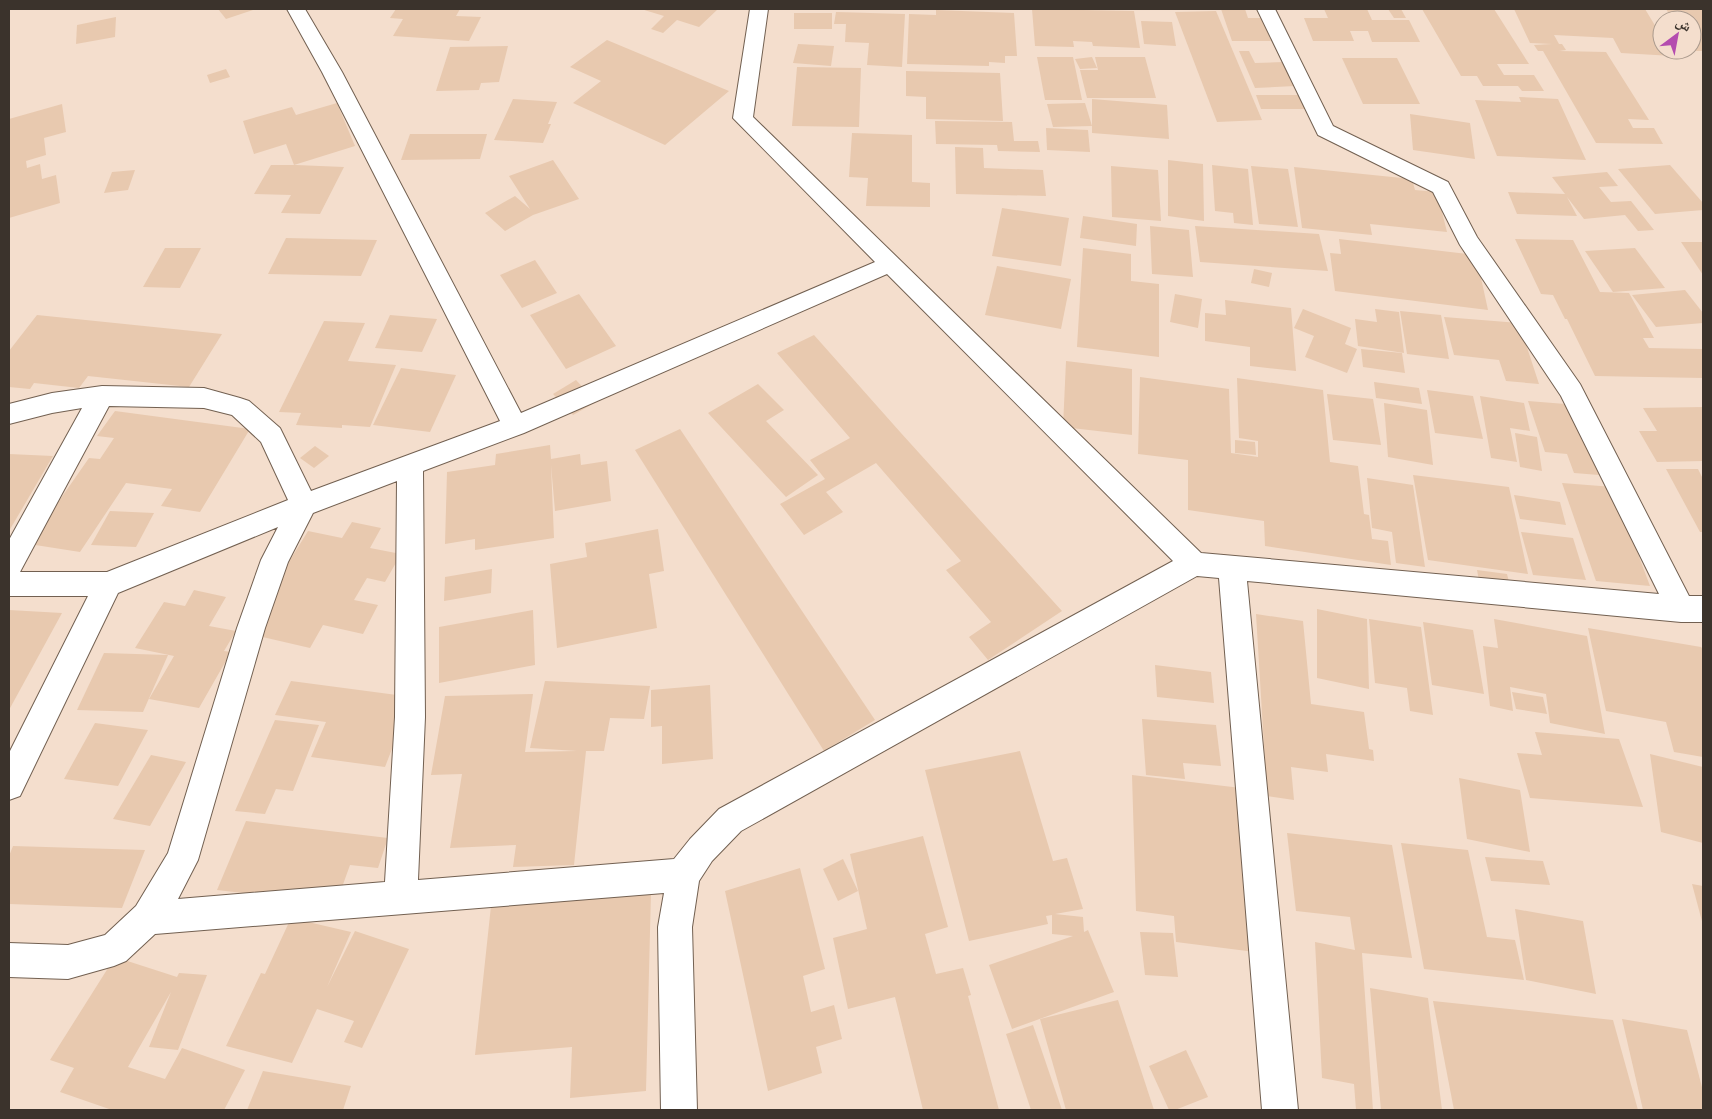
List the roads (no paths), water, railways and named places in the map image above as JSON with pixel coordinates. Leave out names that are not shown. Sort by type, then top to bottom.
[{"type":"street","points":[[296,9],[332,72],[516,426]]},
{"type":"street","points":[[759,9],[743,118],[1194,564]]},
{"type":"street","points":[[1266,9],[1325,130],[1441,186],[1468,240],[1571,391],[1692,609]]},
{"type":"street","points":[[9,584],[108,584],[304,506],[516,426],[890,264]]},
{"type":"street","points":[[9,565],[102,396]]},
{"type":"street","points":[[9,414],[52,403],[102,396],[204,398],[240,408],[271,435],[304,506]]},
{"type":"street","points":[[401,898],[410,718],[410,466]]},
{"type":"street","points":[[9,960],[68,962],[114,950],[148,918],[182,860],[251,628],[275,560],[304,506]]},
{"type":"street","points":[[679,1110],[676,927],[683,875],[701,850],[730,820],[1194,564],[1692,609]]},
{"type":"street","points":[[1232,567],[1280,1110]]},
{"type":"street","points":[[9,785],[108,584]]},
{"type":"street","points":[[148,918],[683,875]]}]
